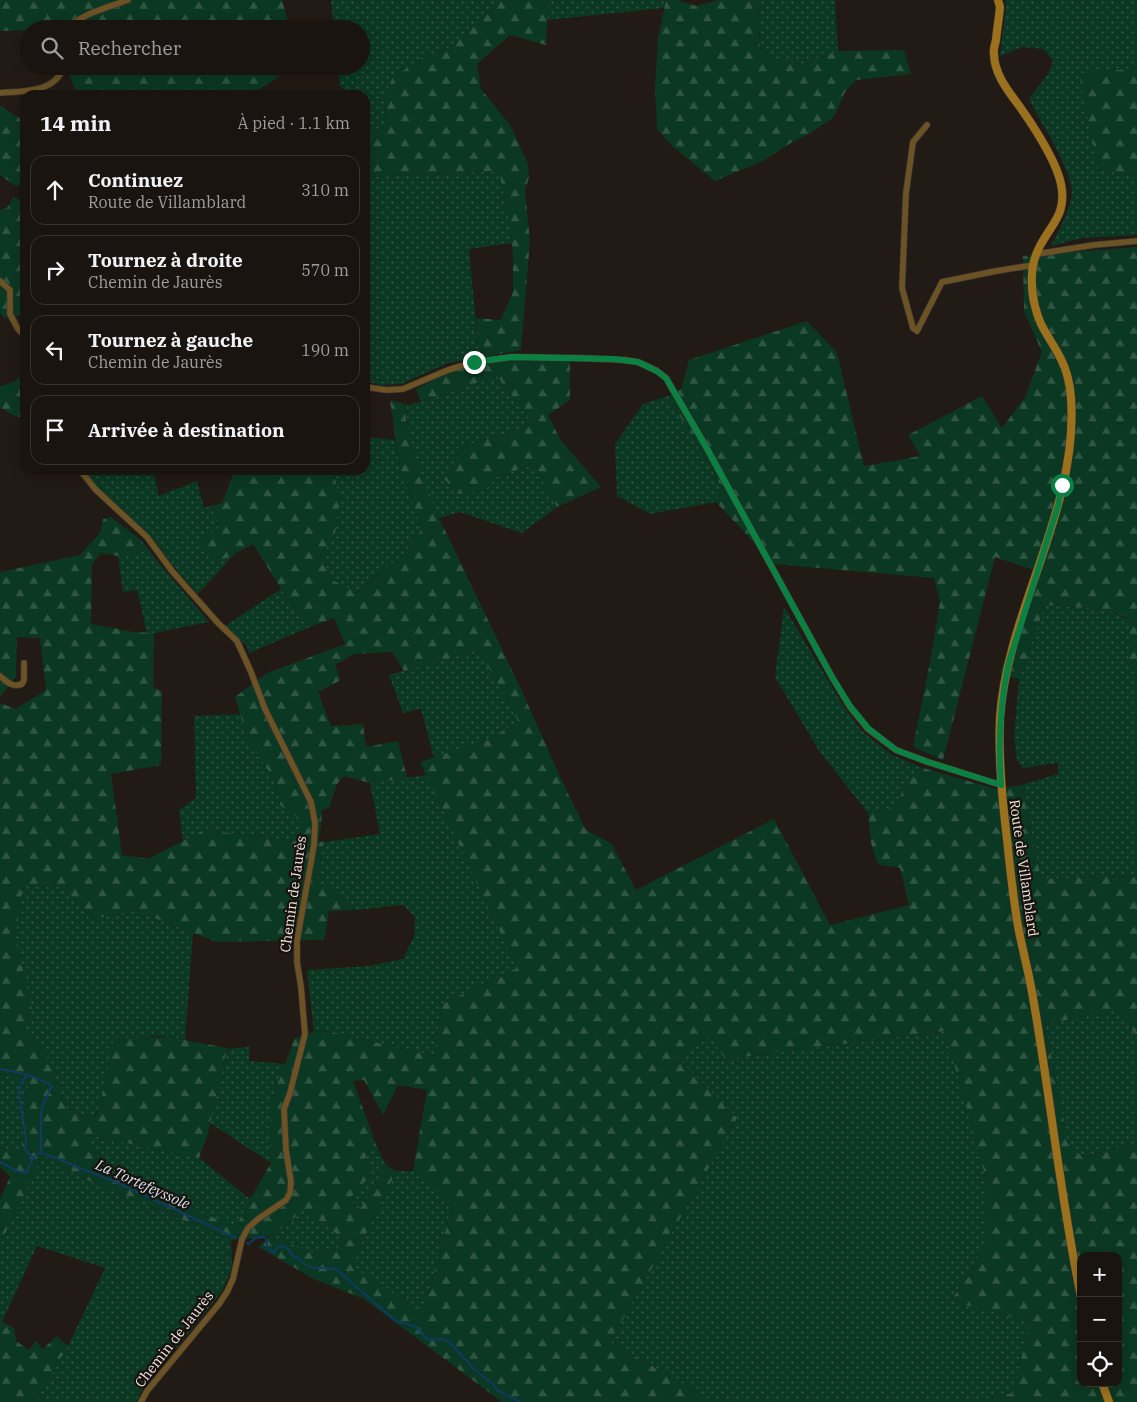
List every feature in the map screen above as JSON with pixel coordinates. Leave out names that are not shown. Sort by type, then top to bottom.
[{"type":"street","points":[[78,20],[128,0]]},
{"type":"street","name":"Route de Villamblard","points":[[998,0],[1000,7],[994,54],[997,69],[1008,92],[1021,109],[1055,167],[1061,186],[1059,214],[1037,254],[1032,285],[1034,303],[1041,324],[1067,375],[1071,418],[1069,447],[1058,506],[1009,662],[1000,720],[1000,765],[1018,925],[1032,989],[1061,1187],[1077,1275]]},
{"type":"street","points":[[33,90],[47,87],[54,83],[59,75]]},
{"type":"street","points":[[0,93],[20,91]]},
{"type":"street","points":[[927,125],[913,142],[906,194],[902,288],[914,328],[917,330],[942,282],[1034,265]]},
{"type":"street","points":[[1037,254],[1094,245],[1137,241]]},
{"type":"street","points":[[0,281],[10,290],[10,314],[20,331]]},
{"type":"street","points":[[370,388],[387,390],[403,389],[448,370],[474,362],[512,357],[620,360],[638,362],[657,371],[666,378],[705,445],[832,677],[862,721],[896,750],[1001,785]]},
{"type":"street","name":"Chemin de Jaurès","points":[[84,475],[96,490],[147,537],[172,570],[218,623],[237,641],[265,709],[311,802],[315,823],[314,845],[297,941],[297,962],[305,1034],[284,1109],[286,1150],[291,1182],[290,1194],[286,1200],[248,1228],[242,1239],[233,1279],[227,1292],[147,1391],[141,1402]]},
{"type":"street","points":[[0,676],[10,684],[16,686],[22,684],[24,680],[24,663]]},
{"type":"street","points":[[1103,1387],[1109,1402]]},
{"type":"green space","points":[[0,0],[282,0],[288,20],[20,20],[20,30],[0,31]]},
{"type":"green space","points":[[331,0],[503,0],[452,46],[419,59],[384,98],[387,132],[370,132],[370,90],[345,90],[340,86],[339,75],[370,75],[370,20],[333,20]]},
{"type":"green space","points":[[503,0],[541,0],[548,7],[546,45],[510,35],[477,64],[481,89],[510,125],[528,164],[529,177],[525,191],[530,241],[521,350],[479,358],[476,318],[501,320],[513,292],[511,229],[499,171],[370,177],[370,132],[387,131],[384,98],[392,79],[419,59],[452,46]]},
{"type":"green space","points":[[541,0],[666,0],[664,8],[547,20],[548,7]]},
{"type":"green space","points":[[666,0],[677,0],[696,6],[719,0],[758,0],[760,48],[773,59],[803,64],[838,51],[904,50],[911,74],[856,80],[845,92],[834,117],[763,161],[715,181],[671,145],[657,129],[655,86],[658,39]]},
{"type":"green space","points":[[758,0],[835,0],[838,51],[803,64],[773,59],[760,48]]},
{"type":"green space","points":[[1005,0],[1137,0],[1137,68],[1079,74],[1098,169],[1137,176],[1137,235],[1081,238],[1051,246],[1067,212],[1072,191],[1071,182],[1061,158],[1029,99],[1048,74],[1053,61],[1043,49],[1022,47],[1000,56]]},
{"type":"green space","points":[[1137,68],[1137,176],[1098,169],[1079,74]]},
{"type":"green space","points":[[69,75],[281,75],[259,90],[76,90]]},
{"type":"green space","points":[[0,106],[20,118],[20,184],[17,187],[0,175]]},
{"type":"green space","points":[[499,171],[511,229],[512,243],[469,249],[479,358],[448,363],[401,384],[381,385],[370,382],[370,177]]},
{"type":"green space","points":[[13,197],[20,200],[20,315],[4,318],[0,313],[0,210],[7,208]]},
{"type":"green space","points":[[1137,247],[1137,663],[1129,665],[1129,619],[1105,609],[1045,605],[1019,679],[1000,674],[1034,570],[995,557],[943,760],[913,747],[940,601],[934,578],[774,564],[716,502],[721,486],[668,396],[681,389],[689,360],[807,321],[837,353],[864,466],[920,456],[908,435],[982,396],[1002,428],[1025,397],[1042,352],[1024,311],[1023,256]]},
{"type":"green space","points":[[511,360],[570,361],[570,400],[548,415],[560,439],[601,487],[557,507],[533,465],[498,476],[484,491],[457,494],[443,477],[457,465],[458,448],[533,424],[497,376],[421,402],[416,389],[449,372]]},
{"type":"green space","points":[[497,376],[533,424],[458,448],[457,465],[443,477],[457,494],[484,491],[498,476],[533,465],[557,507],[522,533],[460,512],[439,518],[422,477],[409,435],[407,405]]},
{"type":"green space","points":[[20,377],[20,417],[0,408],[0,386],[12,383]]},
{"type":"green space","points":[[668,396],[721,486],[716,502],[650,514],[617,496],[615,444],[643,404]]},
{"type":"green space","points":[[390,400],[407,405],[406,419],[415,458],[439,518],[586,830],[611,843],[636,890],[774,819],[830,925],[909,905],[900,868],[878,864],[871,843],[868,813],[894,807],[913,774],[920,767],[996,789],[1022,785],[1041,879],[1137,876],[1137,1037],[1119,1010],[1045,1024],[1068,1143],[1082,1157],[1137,1143],[1137,1402],[970,1402],[1014,1393],[1029,1321],[951,1301],[987,1243],[987,1182],[945,1031],[725,1059],[710,1036],[677,1057],[737,1118],[610,1342],[714,1402],[502,1402],[364,1299],[314,1279],[258,1247],[270,1236],[231,1240],[85,1179],[43,1155],[0,1244],[0,1199],[10,1177],[0,1167],[0,1153],[3,1148],[21,1153],[29,1081],[0,1074],[0,703],[16,709],[46,690],[40,638],[17,637],[16,677],[0,697],[0,572],[80,555],[100,533],[103,519],[111,517],[141,540],[137,556],[118,556],[101,553],[92,564],[91,624],[134,632],[154,633],[153,687],[162,691],[161,765],[111,774],[122,855],[148,859],[204,830],[297,841],[303,821],[280,805],[274,778],[249,744],[235,697],[267,673],[345,644],[334,618],[310,627],[289,601],[253,544],[217,563],[197,544],[219,528],[211,506],[222,503],[233,475],[334,475],[340,500],[335,534],[320,558],[331,579],[357,593],[404,554],[422,529],[399,464]],"holes":[[[479,650],[518,721],[490,739],[420,762],[517,968],[442,1004],[434,1056],[323,1030],[295,1038],[270,1100],[271,1163],[236,1227],[104,1172],[88,1135],[199,1158],[207,1137],[227,1048],[169,1037],[114,1037],[101,1101],[95,1118],[66,1108],[42,1043],[23,1034],[32,1009],[15,936],[23,886],[61,887],[94,919],[134,910],[217,942],[324,940],[329,911],[356,910],[333,885],[316,884],[324,842],[318,841],[322,810],[329,808],[337,784],[344,776],[370,783],[407,778],[398,741],[366,747],[363,724],[331,726],[318,692],[341,680],[335,665],[354,654],[392,652],[404,671]],[[364,1080],[383,1115],[398,1085],[427,1090],[413,1171],[452,1207],[423,1313],[353,1267],[358,1251],[396,1171],[386,1165],[355,1218],[352,1196],[372,1174],[365,1158],[376,1145],[353,1081]],[[305,1209],[342,1238],[338,1249],[310,1253],[271,1236]]]},
{"type":"green space","points":[[370,438],[395,440],[399,464],[422,529],[404,554],[356,593],[331,579],[320,558],[335,534],[340,500],[334,475],[370,475]]},
{"type":"green space","points":[[88,475],[154,475],[159,496],[197,481],[204,508],[211,506],[219,528],[198,543],[217,563],[235,554],[198,594],[178,572],[150,535],[96,487]]},
{"type":"green space","points":[[141,540],[209,622],[147,633],[137,590],[123,592],[118,556],[137,556]]},
{"type":"green space","points":[[281,589],[310,627],[249,653],[247,646],[225,626]]},
{"type":"green space","points":[[1045,605],[1105,609],[1129,620],[1129,664],[1137,663],[1137,876],[1041,879],[1022,785],[1058,774],[1058,763],[1023,768],[1017,760],[1014,737],[1019,679]]},
{"type":"green space","points":[[784,607],[844,707],[861,730],[892,755],[920,767],[913,774],[894,807],[868,813],[819,751],[775,677]]},
{"type":"green space","points":[[479,650],[518,721],[490,739],[434,758],[421,709],[403,713],[389,675]]},
{"type":"green space","points":[[240,714],[249,744],[274,778],[280,805],[303,820],[297,841],[204,830],[183,841],[179,810],[196,798],[194,716]]},
{"type":"green space","points":[[427,775],[517,968],[442,1004],[434,1056],[323,1030],[314,1033],[307,970],[370,966],[403,959],[414,936],[415,917],[403,905],[356,910],[333,885],[316,885],[324,842],[380,834],[370,783]]},
{"type":"green space","points":[[23,886],[61,887],[94,919],[134,910],[193,933],[185,1040],[161,1036],[115,1037],[101,1101],[94,1118],[66,1108],[42,1044],[23,1034],[32,1009],[15,936]]},
{"type":"green space","points":[[1119,1010],[1137,1037],[1137,1143],[1081,1157],[1068,1143],[1045,1024]]},
{"type":"green space","points":[[946,1031],[987,1182],[987,1243],[951,1300],[1029,1321],[1014,1393],[970,1402],[714,1402],[610,1342],[737,1118],[677,1057],[710,1036],[725,1059]]},
{"type":"green space","points":[[250,1047],[249,1061],[285,1064],[270,1100],[271,1163],[210,1123],[227,1049]]},
{"type":"green space","points":[[0,1074],[29,1080],[21,1153],[3,1148],[0,1153]]},
{"type":"green space","points":[[87,1135],[199,1158],[250,1199],[236,1228],[104,1172]]},
{"type":"green space","points":[[376,1145],[386,1165],[355,1219],[352,1196],[372,1174],[365,1158]]},
{"type":"green space","points":[[43,1155],[85,1179],[231,1240],[231,1271],[222,1291],[174,1351],[159,1366],[143,1388],[136,1402],[35,1402],[68,1346],[105,1268],[37,1246],[2,1322],[0,1321],[0,1244]]},
{"type":"green space","points":[[396,1171],[413,1171],[452,1207],[423,1313],[352,1267]]},
{"type":"green space","points":[[305,1209],[342,1238],[338,1249],[310,1253],[271,1236]]},
{"type":"green space","points":[[0,1321],[14,1328],[16,1341],[29,1350],[36,1341],[43,1349],[57,1336],[68,1346],[35,1402],[0,1402]]},
{"type":"waterway","name":"La Tortefeyssole","points":[[0,1069],[34,1077],[52,1086],[41,1112],[41,1153],[118,1183],[236,1238]]},
{"type":"waterway","name":"La Tortefeyssole","points":[[26,1075],[20,1087],[19,1096],[26,1138],[25,1149],[33,1158]]},
{"type":"waterway","name":"La Tortefeyssole","points":[[0,1162],[17,1171],[26,1173],[33,1158],[41,1151]]},
{"type":"waterway","name":"La Tortefeyssole","points":[[247,1243],[249,1244],[255,1238],[264,1237],[267,1239],[267,1246],[272,1252],[275,1252],[278,1247],[284,1246],[294,1257],[299,1258],[308,1266],[337,1270],[396,1321],[416,1327],[430,1340],[442,1339],[448,1341],[497,1390],[520,1402]]},
{"type":"route","points":[[474,362],[512,357],[614,359],[638,362],[657,371],[666,378],[705,445],[832,677],[850,706],[868,728],[896,750],[1001,785],[1000,720],[1006,676],[1036,572],[1058,506],[1062,485]]}]
